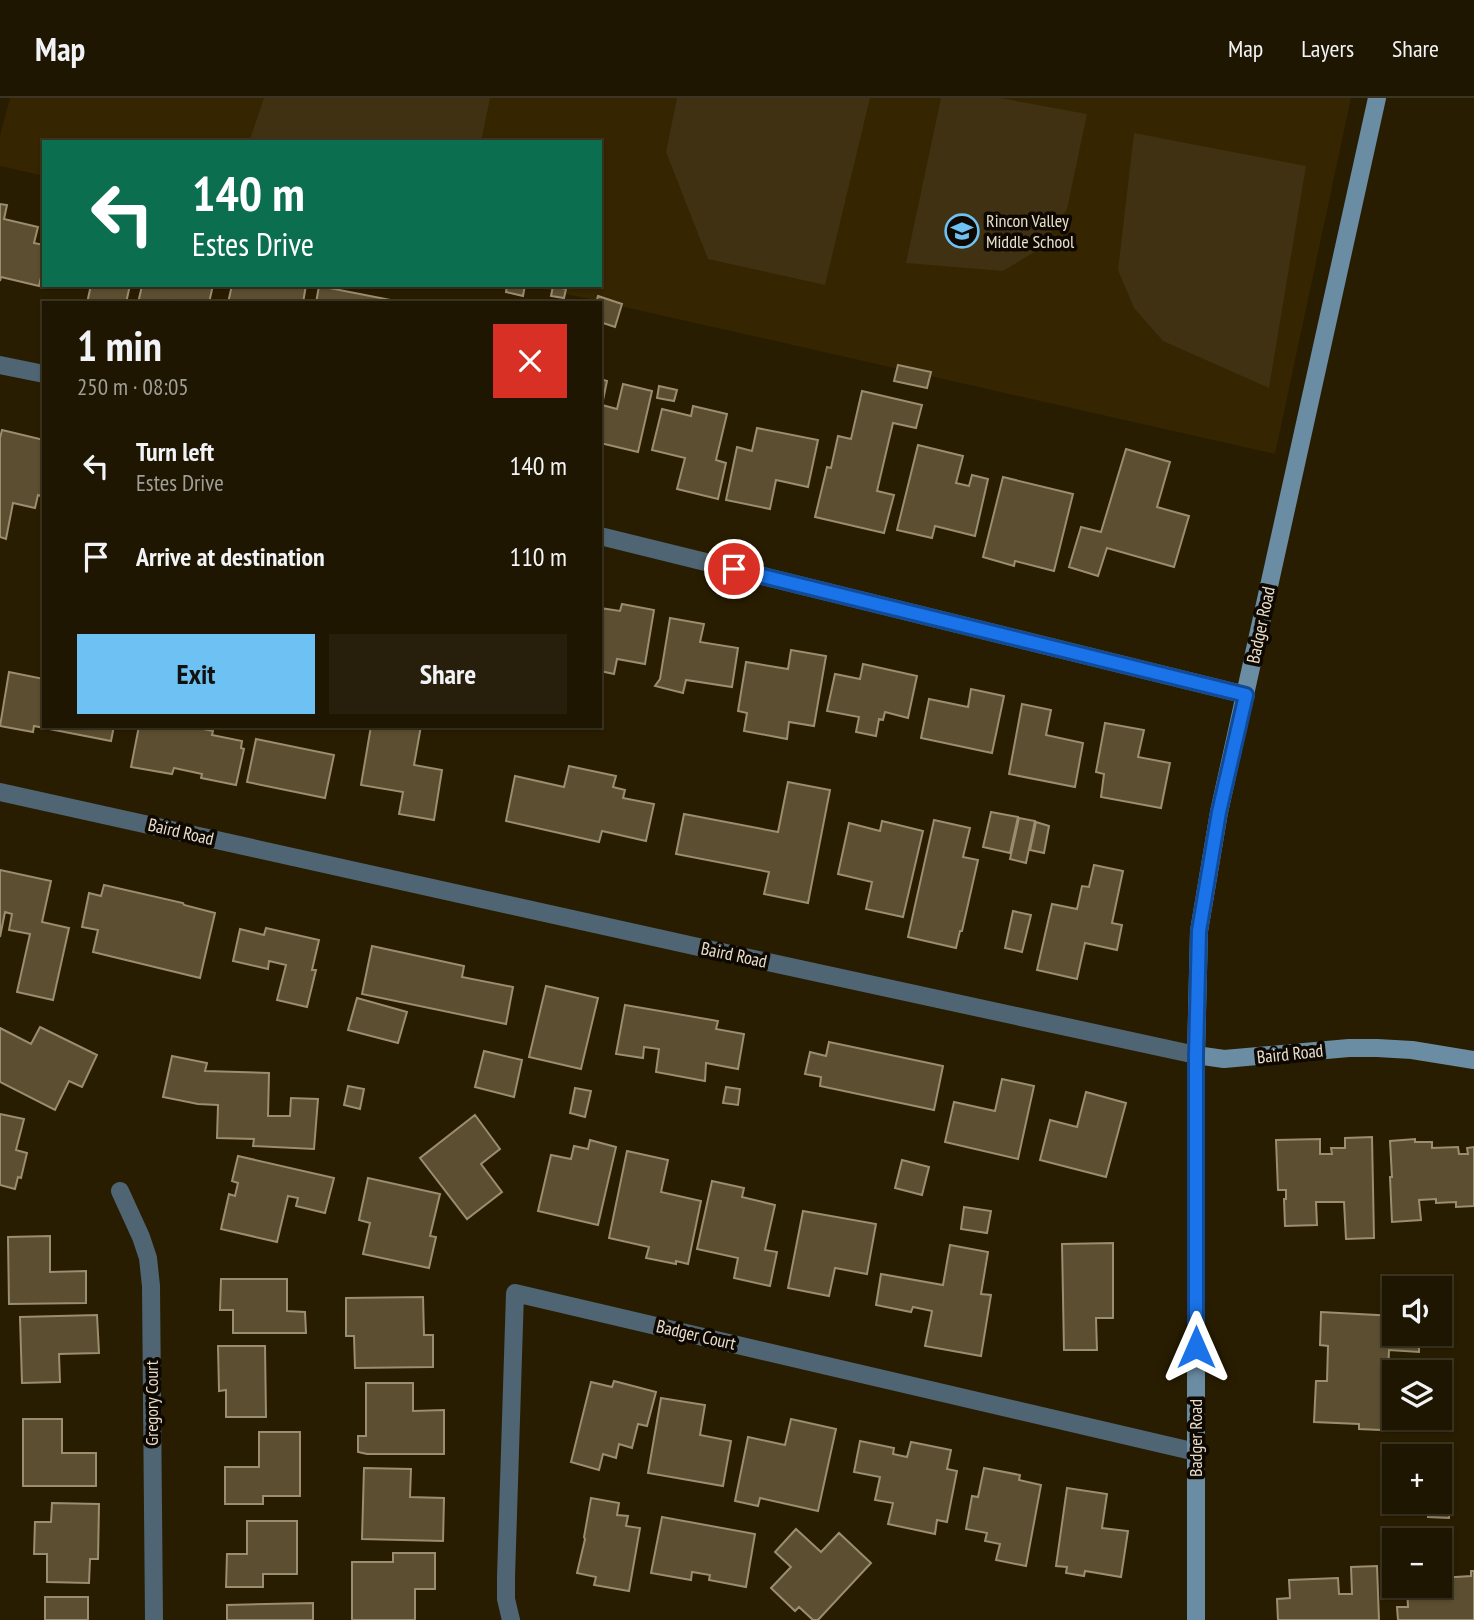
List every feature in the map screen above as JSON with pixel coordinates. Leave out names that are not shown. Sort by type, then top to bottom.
[{"type":"street","name":"Badger Road","points":[[1196,1620],[1196,1055],[1199,931],[1219,812],[1377,98]]},
{"type":"street","points":[[0,365],[42,374]]},
{"type":"street","points":[[602,536],[1246,695]]},
{"type":"street","name":"Baird Road","points":[[0,792],[1196,1055],[1231,1059],[1349,1048],[1377,1048],[1412,1050],[1474,1060]]},
{"type":"street","name":"Gregory Court","points":[[120,1191],[148,1258],[151,1286],[154,1620]]},
{"type":"street","name":"Badger Court","points":[[512,1620],[506,1599],[506,1577],[515,1293],[1196,1452]]},
{"type":"shaded area","name":"Rincon Valley Middle School","points":[[10,98],[1351,98],[1275,454],[536,287],[602,287],[602,140],[42,140],[42,176],[0,166],[0,136]]},
{"type":"shaded area","points":[[264,98],[490,98],[481,140],[250,140]]},
{"type":"shaded area","points":[[677,98],[870,98],[825,285],[708,259],[666,152]]},
{"type":"shaded area","points":[[941,98],[1000,98],[1087,114],[1067,209],[1041,248],[1003,271],[906,263]]},
{"type":"shaded area","points":[[1134,133],[1306,166],[1269,388],[1163,341],[1134,308],[1118,270]]},
{"type":"building","points":[[0,204],[7,205],[4,219],[38,227],[34,243],[42,245],[42,273],[39,286],[1,277],[0,281]]},
{"type":"building","points":[[91,287],[130,287],[126,301],[87,301]]},
{"type":"building","points":[[142,287],[213,287],[209,301],[138,301]]},
{"type":"building","points":[[232,287],[306,287],[303,301],[228,301]]},
{"type":"building","points":[[319,287],[324,287],[396,301],[316,301]]},
{"type":"building","points":[[507,287],[525,287],[523,296],[506,292]]},
{"type":"building","points":[[553,287],[566,289],[564,298],[551,296]]},
{"type":"building","points":[[598,296],[622,304],[615,327],[602,323],[602,301],[597,301]]},
{"type":"building","points":[[898,365],[931,372],[927,388],[894,381]]},
{"type":"building","points":[[602,380],[607,381],[602,405]]},
{"type":"building","points":[[623,384],[652,391],[638,452],[602,443],[602,405],[617,409]]},
{"type":"building","points":[[659,386],[677,390],[674,401],[657,398]]},
{"type":"building","points":[[862,391],[922,405],[916,428],[893,423],[877,491],[894,495],[884,533],[815,517],[827,467],[831,468],[838,436],[851,439]]},
{"type":"building","points":[[693,406],[727,414],[716,460],[726,463],[718,499],[677,489],[685,458],[652,450],[662,409],[691,416]]},
{"type":"building","points":[[757,428],[818,440],[808,487],[776,480],[770,509],[726,500],[737,447],[752,451]]},
{"type":"building","points":[[2,430],[42,440],[42,496],[38,495],[35,508],[13,503],[6,539],[0,537]]},
{"type":"building","points":[[918,445],[963,456],[956,483],[969,486],[972,475],[988,479],[975,536],[935,526],[932,538],[897,530]]},
{"type":"building","points":[[1126,449],[1170,462],[1157,507],[1189,516],[1174,567],[1107,548],[1098,576],[1069,567],[1081,527],[1101,532]]},
{"type":"building","points":[[1003,477],[1073,494],[1054,571],[1015,561],[1014,566],[983,557]]},
{"type":"building","points":[[622,604],[654,610],[645,664],[617,659],[614,674],[602,671],[602,608],[620,611]]},
{"type":"building","points":[[670,618],[704,624],[700,642],[738,648],[732,687],[686,680],[683,693],[655,686],[660,679]]},
{"type":"building","points":[[791,650],[826,656],[814,726],[789,722],[787,739],[744,731],[747,713],[738,711],[746,662],[788,669]]},
{"type":"building","points":[[863,664],[917,676],[908,718],[885,712],[883,720],[879,719],[876,736],[856,732],[859,717],[827,711],[835,674],[860,679]]},
{"type":"building","points":[[9,672],[42,679],[42,728],[34,726],[33,732],[0,726]]},
{"type":"building","points":[[971,689],[1004,696],[992,753],[921,738],[929,699],[968,707]]},
{"type":"building","points":[[1022,704],[1051,710],[1046,735],[1083,743],[1075,787],[1009,774]]},
{"type":"building","points":[[1105,723],[1144,730],[1138,757],[1170,763],[1161,808],[1101,797],[1104,774],[1096,772]]},
{"type":"building","points":[[44,728],[114,728],[111,741]]},
{"type":"building","points":[[139,728],[198,728],[213,731],[212,735],[242,741],[241,748],[244,749],[236,785],[201,778],[202,774],[174,768],[172,774],[131,767]]},
{"type":"building","points":[[371,728],[421,728],[414,765],[442,770],[434,820],[399,814],[403,792],[361,785]]},
{"type":"building","points":[[256,739],[334,755],[325,798],[247,782]]},
{"type":"building","points":[[569,766],[616,776],[613,787],[625,790],[623,798],[654,804],[646,841],[602,831],[599,842],[506,821],[515,776],[564,787]]},
{"type":"building","points":[[788,782],[830,790],[808,903],[764,894],[769,872],[676,854],[684,814],[778,832]]},
{"type":"building","points":[[991,812],[1018,817],[1010,853],[983,847]]},
{"type":"building","points":[[1019,818],[1035,821],[1026,863],[1010,859]]},
{"type":"building","points":[[934,820],[970,828],[963,857],[978,860],[956,948],[908,937]]},
{"type":"building","points":[[882,821],[923,831],[903,917],[866,909],[872,882],[838,874],[849,823],[880,831]]},
{"type":"building","points":[[1036,822],[1049,826],[1044,853],[1030,850]]},
{"type":"building","points":[[1094,865],[1123,871],[1112,923],[1122,925],[1117,950],[1085,943],[1077,979],[1037,970],[1052,904],[1077,909],[1082,886],[1089,887]]},
{"type":"building","points":[[0,870],[51,881],[42,922],[69,928],[53,1000],[17,992],[30,934],[9,930],[12,914],[5,912],[0,937]]},
{"type":"building","points":[[104,885],[215,913],[200,978],[93,952],[98,930],[82,927],[89,893],[101,896]]},
{"type":"building","points":[[1013,911],[1031,915],[1022,952],[1005,948]]},
{"type":"building","points":[[266,928],[319,940],[312,970],[316,970],[307,1007],[277,1000],[286,965],[269,961],[268,969],[233,961],[240,929],[264,935]]},
{"type":"building","points":[[372,946],[464,966],[462,977],[513,987],[506,1024],[362,994]]},
{"type":"building","points":[[546,986],[598,998],[581,1069],[529,1057]]},
{"type":"building","points":[[357,998],[407,1012],[398,1043],[348,1030]]},
{"type":"building","points":[[625,1005],[718,1021],[716,1029],[744,1034],[738,1069],[706,1063],[705,1081],[656,1072],[659,1049],[644,1047],[643,1058],[616,1054]]},
{"type":"building","points":[[40,1027],[97,1055],[82,1087],[69,1081],[55,1110],[0,1082],[0,1028],[31,1044]]},
{"type":"building","points":[[829,1042],[943,1066],[934,1110],[820,1086],[821,1077],[805,1074],[810,1052],[826,1056]]},
{"type":"building","points":[[484,1051],[522,1060],[514,1097],[475,1087]]},
{"type":"building","points":[[172,1056],[207,1063],[205,1071],[269,1073],[268,1116],[290,1116],[291,1098],[318,1099],[314,1149],[253,1146],[254,1139],[217,1138],[218,1105],[163,1097]]},
{"type":"building","points":[[1002,1079],[1034,1086],[1018,1159],[945,1142],[954,1102],[995,1111]]},
{"type":"building","points":[[348,1086],[364,1089],[360,1109],[344,1105]]},
{"type":"building","points":[[726,1087],[740,1089],[738,1105],[723,1103]]},
{"type":"building","points":[[575,1088],[591,1091],[585,1117],[570,1113]]},
{"type":"building","points":[[1086,1092],[1126,1103],[1106,1177],[1040,1160],[1050,1120],[1077,1127]]},
{"type":"building","points":[[0,1114],[24,1119],[16,1150],[27,1153],[21,1178],[18,1177],[15,1189],[0,1185]]},
{"type":"building","points":[[475,1115],[500,1149],[481,1164],[502,1192],[467,1219],[420,1158]]},
{"type":"building","points":[[1372,1137],[1374,1238],[1346,1239],[1344,1202],[1316,1202],[1317,1225],[1285,1226],[1286,1190],[1278,1190],[1276,1140],[1320,1139],[1320,1154],[1332,1154],[1331,1148],[1345,1148],[1345,1138]]},
{"type":"building","points":[[1415,1139],[1415,1142],[1432,1142],[1432,1148],[1458,1147],[1459,1154],[1468,1154],[1467,1148],[1474,1147],[1474,1206],[1456,1207],[1456,1202],[1419,1200],[1421,1220],[1392,1222],[1390,1141]]},
{"type":"building","points":[[590,1140],[616,1147],[598,1225],[538,1211],[551,1155],[571,1159],[574,1146],[588,1149]]},
{"type":"building","points":[[627,1151],[668,1160],[661,1192],[701,1201],[688,1264],[646,1258],[649,1247],[609,1238]]},
{"type":"building","points":[[238,1156],[334,1178],[325,1213],[296,1206],[298,1198],[288,1196],[277,1242],[221,1229],[229,1194],[235,1196],[238,1183],[232,1181]]},
{"type":"building","points":[[902,1160],[929,1167],[922,1195],[895,1188]]},
{"type":"building","points":[[368,1178],[440,1194],[430,1236],[436,1237],[429,1268],[363,1254],[370,1223],[359,1220]]},
{"type":"building","points":[[712,1181],[744,1188],[742,1197],[775,1205],[765,1250],[777,1252],[770,1286],[734,1278],[738,1258],[697,1249]]},
{"type":"building","points":[[964,1207],[991,1211],[987,1233],[961,1229]]},
{"type":"building","points":[[803,1211],[876,1224],[867,1274],[835,1268],[829,1296],[788,1288]]},
{"type":"building","points":[[50,1236],[50,1272],[86,1271],[86,1303],[9,1304],[8,1237]]},
{"type":"building","points":[[1113,1243],[1113,1318],[1096,1318],[1097,1350],[1064,1350],[1062,1244]]},
{"type":"building","points":[[950,1245],[988,1252],[981,1294],[991,1295],[981,1356],[925,1346],[932,1311],[913,1307],[911,1312],[876,1305],[881,1274],[943,1285]]},
{"type":"building","points":[[221,1279],[287,1279],[287,1311],[305,1312],[306,1333],[233,1333],[233,1310],[220,1310]]},
{"type":"building","points":[[423,1297],[424,1335],[433,1335],[433,1367],[355,1368],[354,1336],[346,1336],[346,1298]]},
{"type":"building","points":[[1321,1312],[1382,1315],[1382,1346],[1419,1346],[1419,1352],[1389,1350],[1389,1360],[1382,1360],[1382,1430],[1403,1431],[1359,1429],[1359,1424],[1314,1422],[1316,1381],[1327,1381],[1328,1346],[1320,1345]]},
{"type":"building","points":[[97,1315],[99,1353],[59,1354],[60,1382],[22,1383],[20,1317]]},
{"type":"building","points":[[218,1346],[265,1346],[266,1417],[226,1417],[226,1390],[219,1391]]},
{"type":"building","points":[[614,1381],[656,1392],[647,1426],[638,1424],[632,1448],[619,1444],[616,1458],[603,1454],[599,1470],[571,1462],[591,1382],[612,1387]]},
{"type":"building","points":[[366,1383],[413,1383],[413,1411],[444,1410],[444,1454],[358,1452],[358,1436],[366,1436]]},
{"type":"building","points":[[661,1398],[705,1405],[700,1435],[731,1441],[723,1486],[648,1473]]},
{"type":"building","points":[[23,1419],[62,1419],[62,1453],[96,1453],[96,1486],[23,1486]]},
{"type":"building","points":[[791,1419],[836,1429],[818,1511],[760,1498],[758,1506],[735,1501],[748,1437],[785,1445]]},
{"type":"building","points":[[259,1432],[300,1432],[300,1496],[263,1496],[263,1504],[225,1504],[225,1467],[259,1467]]},
{"type":"building","points":[[860,1441],[894,1448],[893,1454],[907,1457],[911,1442],[951,1450],[947,1469],[957,1471],[947,1522],[937,1520],[935,1534],[888,1524],[893,1503],[875,1500],[880,1477],[854,1472]]},
{"type":"building","points":[[364,1468],[411,1469],[410,1497],[444,1498],[443,1541],[362,1539]]},
{"type":"building","points":[[984,1468],[1020,1475],[1019,1480],[1041,1485],[1026,1566],[996,1560],[1000,1544],[985,1541],[987,1533],[966,1529],[972,1496],[978,1497]]},
{"type":"building","points":[[1067,1488],[1107,1494],[1102,1528],[1128,1531],[1121,1577],[1085,1571],[1084,1576],[1066,1573],[1067,1567],[1056,1566]]},
{"type":"building","points":[[591,1498],[619,1503],[617,1515],[628,1516],[626,1526],[640,1528],[629,1591],[594,1585],[596,1577],[577,1573]]},
{"type":"building","points":[[52,1503],[99,1504],[98,1559],[90,1559],[89,1583],[47,1582],[47,1554],[34,1554],[35,1522],[51,1522]]},
{"type":"building","points":[[1428,1514],[1449,1514],[1449,1518],[1428,1517]]},
{"type":"building","points":[[662,1517],[755,1534],[746,1587],[709,1580],[710,1575],[692,1572],[691,1580],[651,1573]]},
{"type":"building","points":[[247,1521],[297,1521],[297,1574],[263,1574],[263,1587],[226,1587],[227,1554],[247,1554]]},
{"type":"building","points":[[796,1529],[821,1552],[839,1533],[871,1563],[818,1620],[813,1620],[799,1607],[795,1611],[771,1588],[791,1567],[775,1552]]},
{"type":"building","points":[[393,1553],[435,1553],[435,1589],[415,1589],[415,1620],[352,1620],[352,1562],[393,1562]]},
{"type":"building","points":[[1377,1566],[1379,1620],[1278,1620],[1277,1599],[1290,1598],[1289,1580],[1338,1578],[1339,1594],[1352,1594],[1351,1567]]},
{"type":"building","points":[[1471,1571],[1474,1571],[1474,1620],[1398,1620],[1397,1607],[1408,1607],[1408,1598],[1452,1598],[1452,1577],[1471,1576]]},
{"type":"building","points":[[45,1597],[88,1597],[88,1620],[45,1620]]},
{"type":"building","points":[[313,1603],[313,1620],[227,1620],[227,1605]]},
{"type":"place","name":"Rincon Valley Middle School","points":[[962,231]]},
{"type":"route","points":[[734,569],[1246,695],[1219,812],[1199,931],[1196,1055],[1196,1347]]}]
